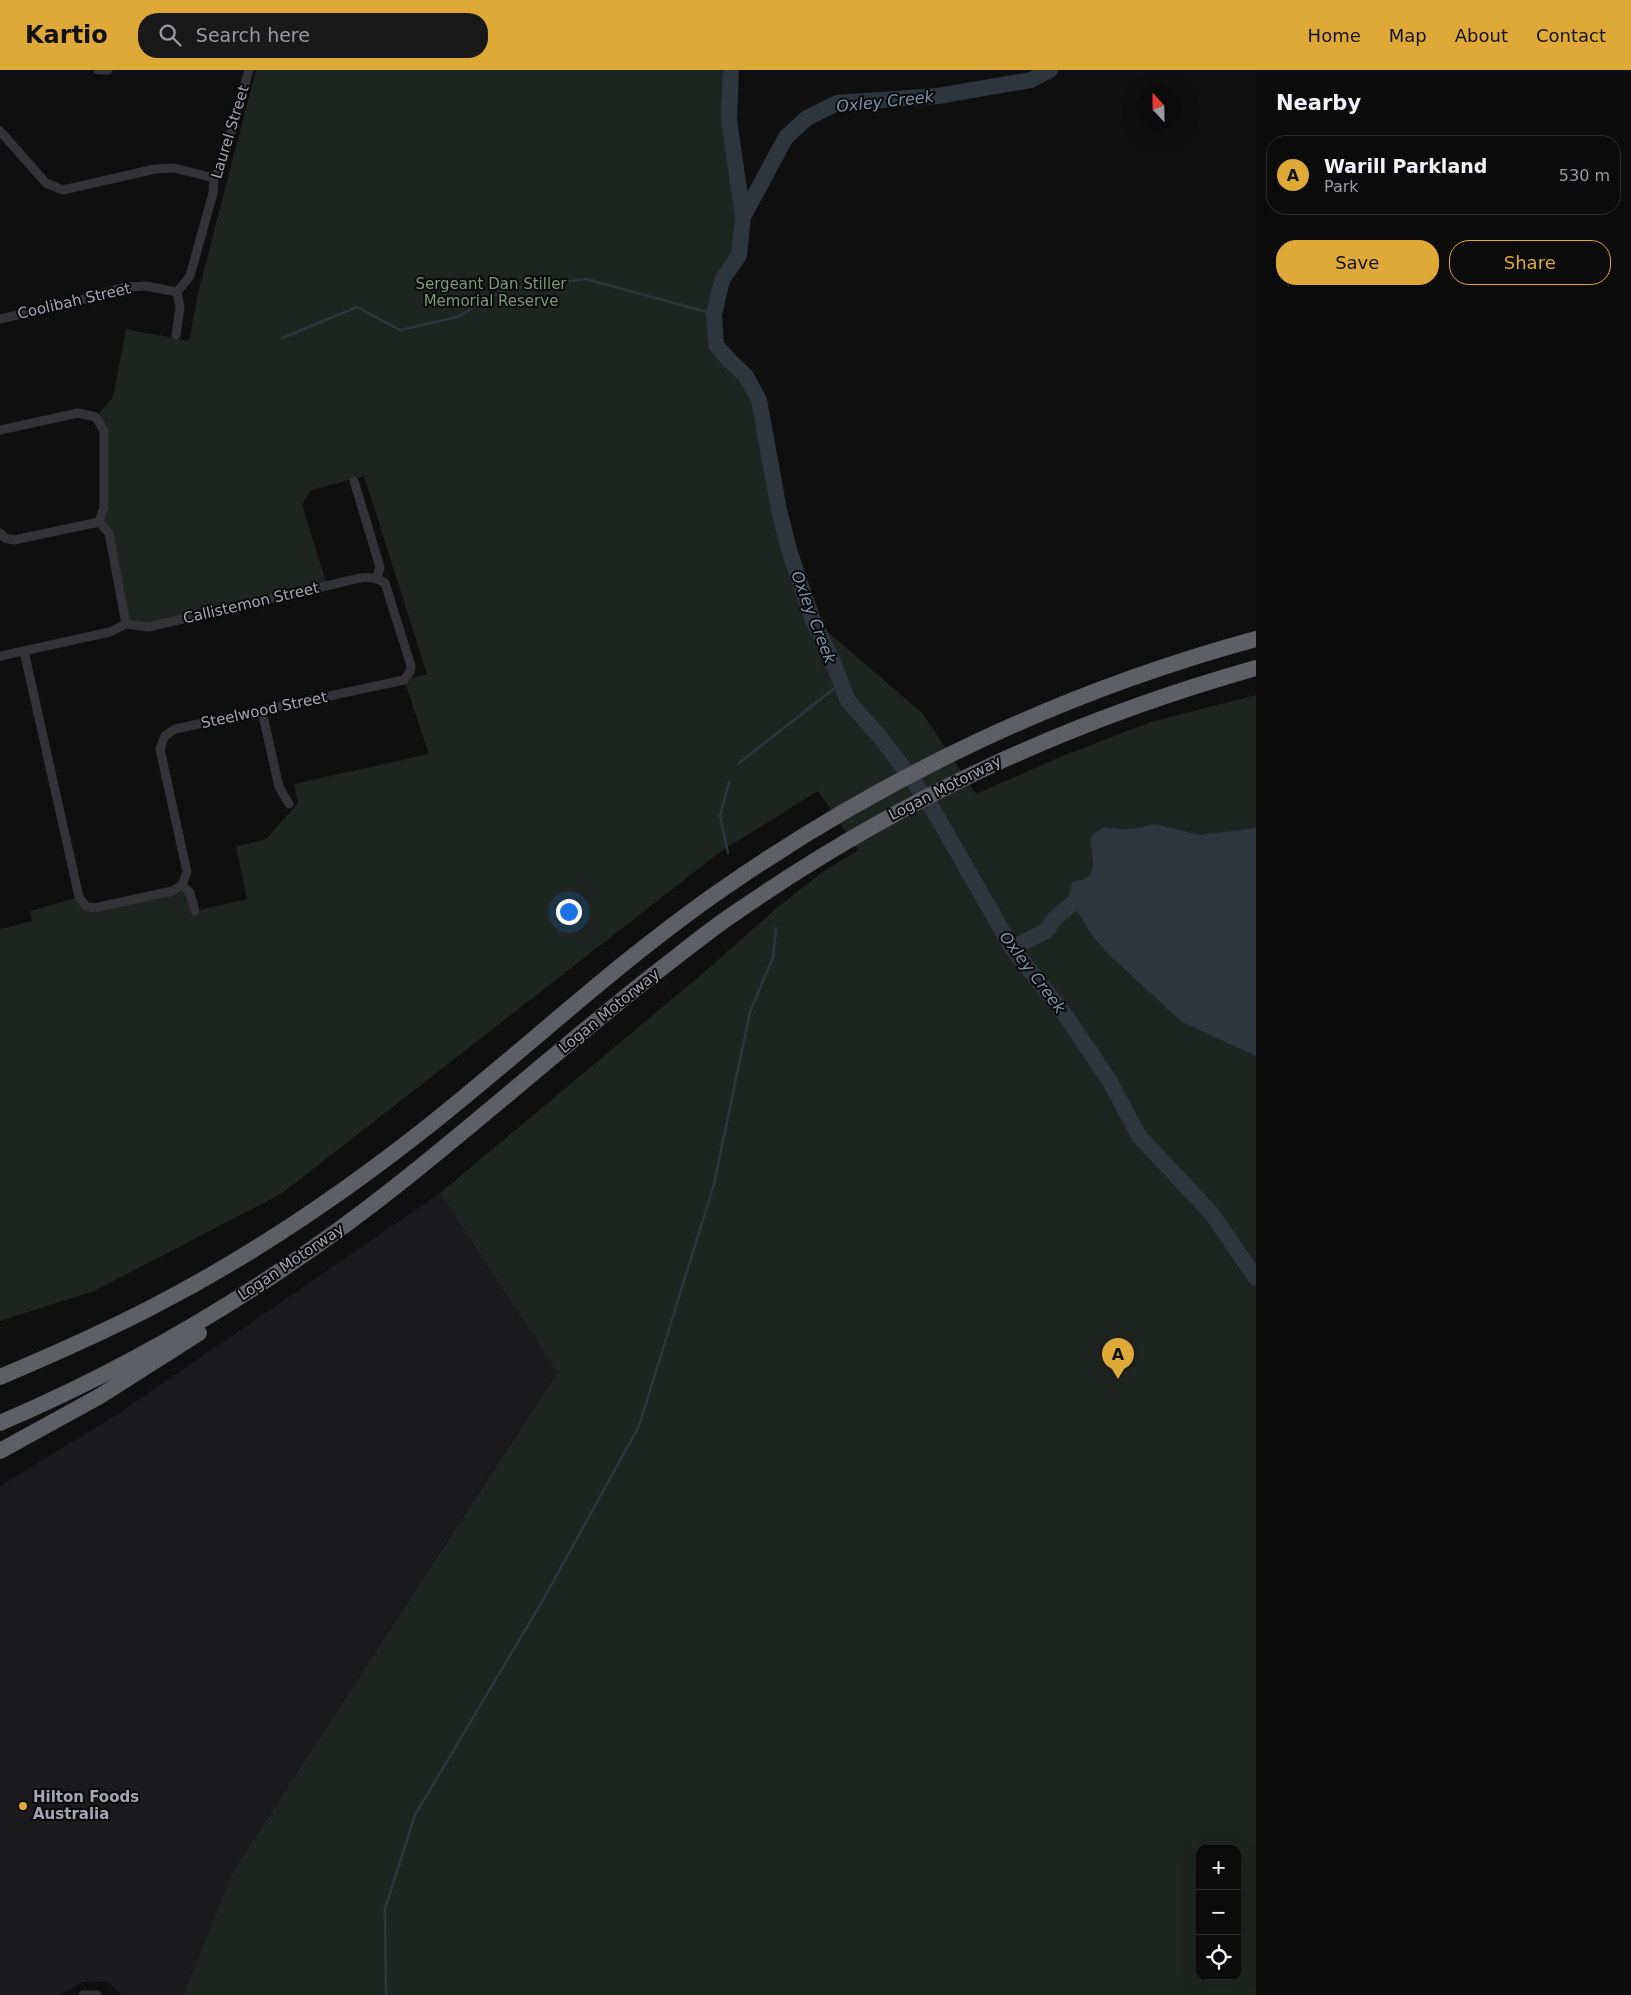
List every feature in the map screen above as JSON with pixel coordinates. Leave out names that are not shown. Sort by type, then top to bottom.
[{"type":"highway","name":"Logan Motorway","points":[[0,1377],[71,1347],[157,1305],[286,1229],[336,1195],[432,1123],[682,918],[762,862],[833,817],[888,785],[1022,720],[1101,689],[1191,658],[1256,639]]},
{"type":"highway","name":"Logan Motorway","points":[[0,1423],[57,1398],[138,1356],[231,1303],[309,1251],[399,1184],[615,1005],[731,915],[846,840],[966,776],[1081,725],[1212,680],[1256,668]]},
{"type":"highway","points":[[0,1451],[66,1416],[145,1369],[218,1320],[231,1303]]},
{"type":"highway","points":[[0,1368],[46,1350],[71,1347]]},
{"type":"street","points":[[98,70],[108,70]]},
{"type":"street","name":"Laurel Street","points":[[177,292],[190,276],[214,193],[214,178],[222,166],[249,70]]},
{"type":"street","points":[[0,131],[46,183],[63,190],[155,169],[174,168],[214,178]]},
{"type":"street","name":"Coolibah Street","points":[[0,319],[89,298],[124,287],[146,286],[177,292]]},
{"type":"street","points":[[176,335],[180,307],[177,292]]},
{"type":"street","points":[[0,430],[78,413],[96,417],[104,431],[104,507],[99,522]]},
{"type":"street","points":[[354,481],[380,566],[377,578]]},
{"type":"street","points":[[2,539],[14,540],[99,522]]},
{"type":"street","points":[[0,656],[110,632],[126,624],[110,533],[99,522]]},
{"type":"street","name":"Callistemon Street","points":[[126,624],[148,627],[339,582],[369,577],[377,578]]},
{"type":"street","name":"Steelwood Street","points":[[182,884],[187,872],[160,749],[165,736],[175,729],[404,680],[410,672],[411,666],[385,583],[377,578]]},
{"type":"street","points":[[24,651],[80,897],[86,906],[94,908],[172,891],[182,884],[190,893],[195,911]]},
{"type":"street","points":[[262,711],[279,787],[289,804]]},
{"type":"street","points":[[83,1995],[97,1995]]},
{"type":"shaded area","points":[[1155,824],[1200,835],[1256,828],[1256,1056],[1182,1022],[1108,954],[1095,939],[1072,904],[1069,895],[1072,882],[1089,876],[1093,867],[1090,838],[1095,833],[1103,828],[1131,829]]},
{"type":"shaded area","points":[[440,1193],[557,1371],[233,1871],[183,1995],[122,1995],[107,1981],[83,1982],[60,1995],[0,1995],[0,1486],[118,1414]]},
{"type":"green space","name":"Sergeant Dan Stiller Memorial Reserve","points":[[256,70],[731,70],[729,120],[743,217],[739,255],[722,280],[714,314],[716,344],[746,376],[759,400],[779,510],[790,553],[812,618],[923,714],[976,794],[1065,755],[1151,722],[1256,695],[1256,1995],[183,1995],[233,1871],[557,1372],[440,1193],[702,974],[778,907],[821,873],[858,850],[818,791],[720,852],[281,1194],[94,1291],[0,1321],[0,929],[32,921],[30,911],[79,897],[86,906],[182,885],[195,911],[247,899],[236,847],[266,839],[298,803],[294,784],[429,754],[404,680],[427,674],[364,476],[311,490],[302,505],[327,585],[148,627],[126,624],[109,533],[99,522],[104,431],[96,417],[113,397],[126,329],[189,341],[198,293]]},
{"type":"waterway","points":[[731,70],[729,120],[743,217]]},
{"type":"waterway","name":"Oxley Creek","points":[[1050,70],[1031,80],[938,96],[837,103],[807,118],[786,137],[743,217],[739,255],[722,280],[714,314],[716,345],[746,376],[759,400],[779,510],[790,553],[812,618],[830,655],[848,701],[881,738],[935,813],[1012,948],[1063,1012],[1109,1080],[1139,1136],[1212,1214],[1256,1278]]},
{"type":"waterway","points":[[282,338],[357,307],[400,330],[457,317],[506,289],[586,279],[714,314]]},
{"type":"waterway","points":[[738,764],[841,683]]},
{"type":"waterway","points":[[728,853],[720,816],[729,782]]},
{"type":"waterway","points":[[1012,948],[1046,931],[1056,917],[1072,904]]},
{"type":"waterway","points":[[386,1995],[385,1909],[415,1815],[543,1600],[639,1426],[714,1184],[750,1012],[773,957],[776,928]]},
{"type":"place","name":"Warill Parkland","points":[[1118,1379]]},
{"type":"place","name":"Hilton Foods Australia","points":[[23,1806]]}]
